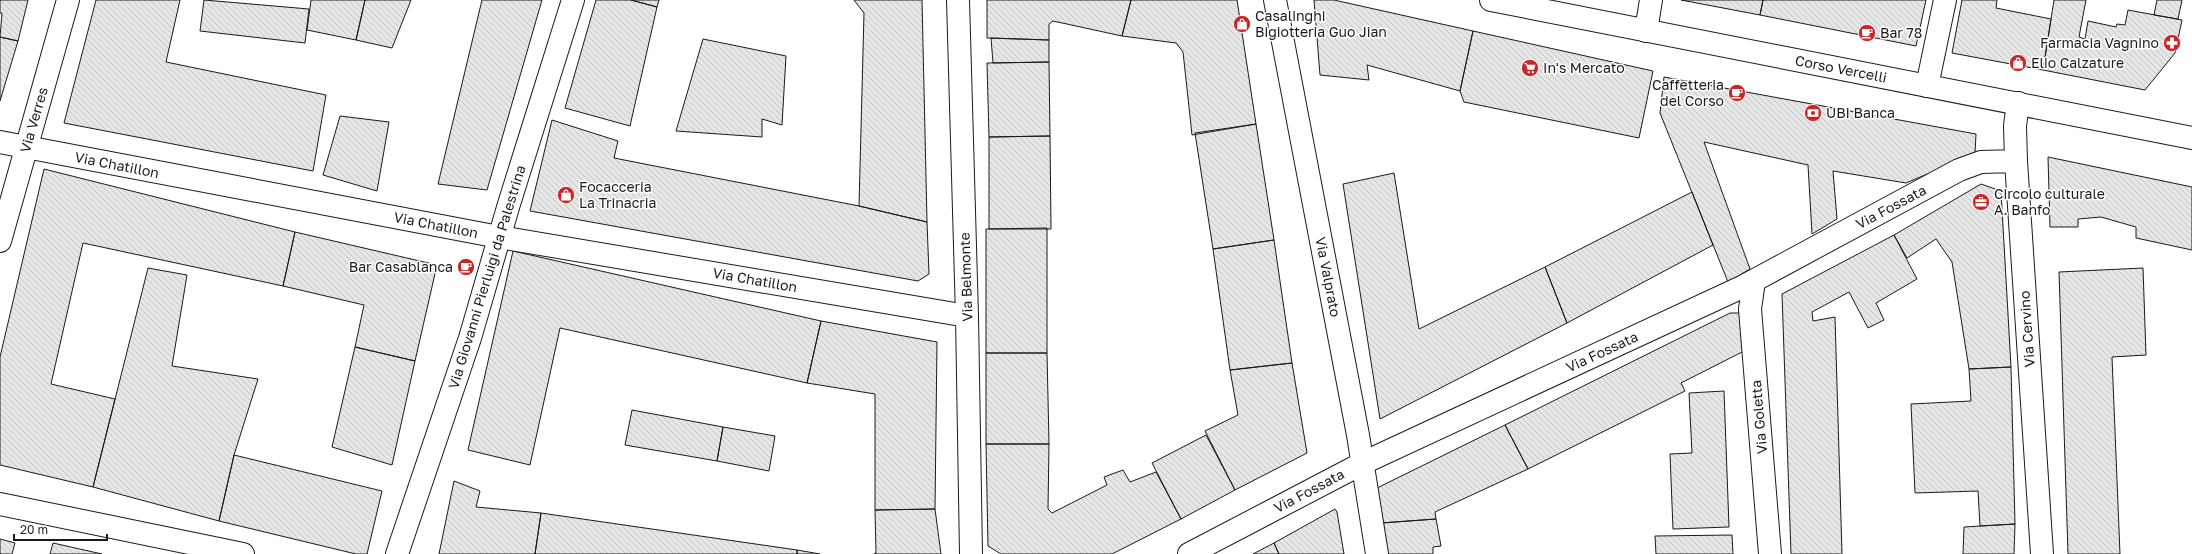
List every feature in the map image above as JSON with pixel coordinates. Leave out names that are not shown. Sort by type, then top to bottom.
[{"type":"street","name":"Via Verres","points":[[0,241],[68,0]]},
{"type":"street","name":"Via Giovanni Pierluigi da Palestrina","points":[[397,554],[470,338],[499,237],[573,0]]},
{"type":"street","name":"Via Belmonte","points":[[958,0],[967,316],[971,554]]},
{"type":"street","name":"Via Valprato","points":[[1275,0],[1363,463],[1377,554]]},
{"type":"street","name":"Corso Vercelli","points":[[1491,0],[2018,104],[2191,134]]},
{"type":"street","points":[[1646,31],[1651,0]]},
{"type":"street","points":[[1927,86],[1945,0]]},
{"type":"street","name":"Via Cervino","points":[[2018,104],[2015,126],[2016,160],[2042,554]]},
{"type":"street","name":"Via Chatillon","points":[[0,142],[25,148],[499,237],[967,316]]},
{"type":"street","name":"Via Fossata","points":[[1189,554],[1363,463],[1754,281],[1959,170],[1981,162],[2016,160]]},
{"type":"street","name":"Via Goletta","points":[[1754,281],[1750,309],[1770,554]]},
{"type":"street","points":[[0,504],[243,554]]},
{"type":"building","points":[[0,0],[28,0],[18,41],[0,37],[2,13],[0,13]]},
{"type":"building","points":[[96,0],[180,0],[166,62],[326,95],[313,171],[64,123]]},
{"type":"building","points":[[204,0],[309,9],[305,43],[200,31]]},
{"type":"building","points":[[311,0],[365,0],[356,40],[307,30]]},
{"type":"building","points":[[365,0],[411,0],[392,48],[356,40]]},
{"type":"building","points":[[482,0],[542,0],[487,190],[438,184]]},
{"type":"building","points":[[596,0],[631,0],[657,7],[630,126],[565,108]]},
{"type":"building","points":[[631,0],[659,0],[657,7]]},
{"type":"building","points":[[854,0],[922,0],[927,222],[859,206],[864,13]]},
{"type":"building","points":[[987,0],[1131,0],[1122,36],[1053,21],[1049,24],[1049,40],[987,38]]},
{"type":"building","points":[[1131,0],[1237,0],[1256,124],[1192,135],[1183,52],[1176,43],[1122,36]]},
{"type":"building","points":[[1314,0],[1334,0],[1473,31],[1460,91],[1367,65],[1369,80],[1320,75]]},
{"type":"building","points":[[1681,0],[1763,0],[1760,15]]},
{"type":"building","points":[[1763,0],[1926,0],[1916,46],[1760,15]]},
{"type":"building","points":[[1962,0],[1997,0],[1996,8],[2051,19],[2043,70],[1952,53]]},
{"type":"building","points":[[2054,0],[2086,0],[2079,37],[2085,39],[2088,21],[2116,27],[2117,24],[2125,25],[2128,10],[2182,20],[2175,53],[2145,90],[2043,70]]},
{"type":"building","points":[[2157,0],[2182,0],[2178,19],[2154,15]]},
{"type":"building","points":[[1473,31],[1653,71],[1639,138],[1464,102],[1460,91]]},
{"type":"building","points":[[0,37],[18,41],[0,101]]},
{"type":"building","points":[[991,38],[1049,40],[1049,62],[993,63]]},
{"type":"building","points":[[703,39],[786,56],[782,125],[762,119],[762,137],[676,131]]},
{"type":"building","points":[[1049,62],[1050,136],[989,137],[987,63]]},
{"type":"building","points":[[1664,77],[1976,134],[1975,154],[1906,183],[1833,171],[1837,219],[1812,234],[1808,165],[1704,142],[1750,269],[1728,282],[1660,113]]},
{"type":"building","points":[[340,116],[389,122],[377,191],[323,175]]},
{"type":"building","points":[[552,120],[618,141],[614,158],[859,206],[927,222],[929,274],[918,281],[530,211]]},
{"type":"building","points":[[1256,124],[1274,240],[1213,249],[1195,133]]},
{"type":"building","points":[[1050,136],[1051,229],[989,229],[989,137]]},
{"type":"building","points":[[2048,157],[2192,187],[2192,250],[2136,238],[2136,227],[2101,217],[2078,219],[2078,227],[2050,227]]},
{"type":"building","points":[[44,169],[295,232],[283,286],[83,243],[51,384],[115,399],[93,487],[0,465],[0,357]]},
{"type":"building","points":[[1394,173],[1419,329],[1545,267],[1567,323],[1380,419],[1343,184]]},
{"type":"building","points":[[1981,184],[2001,191],[2011,367],[1969,369],[1952,262],[1936,239],[1907,258],[1894,235]]},
{"type":"building","points":[[1692,192],[1713,245],[1567,323],[1545,267]]},
{"type":"building","points":[[1047,228],[1047,353],[986,353],[986,229]]},
{"type":"building","points":[[295,232],[437,265],[415,361],[355,347],[364,305],[283,286]]},
{"type":"building","points":[[1894,235],[1917,279],[1876,303],[1884,320],[1868,328],[1849,292],[1812,312],[1813,321],[1835,317],[1842,554],[1791,554],[1782,294]]},
{"type":"building","points":[[1274,240],[1292,363],[1230,370],[1213,249]]},
{"type":"building","points":[[513,251],[821,321],[807,383],[560,328],[530,465],[468,450]]},
{"type":"building","points":[[148,268],[187,275],[172,366],[258,379],[234,455],[219,521],[93,487]]},
{"type":"building","points":[[2143,268],[2146,355],[2112,357],[2120,554],[2068,554],[2059,272]]},
{"type":"building","points":[[1730,313],[1740,313],[1744,351],[1681,383],[1685,391],[1528,469],[1505,425]]},
{"type":"building","points":[[821,321],[937,342],[935,509],[875,510],[875,394],[807,383]]},
{"type":"building","points":[[355,347],[415,361],[392,465],[332,447]]},
{"type":"building","points":[[986,353],[1047,353],[1049,444],[986,444]]},
{"type":"building","points":[[1292,363],[1307,453],[1235,490],[1205,431],[1238,415],[1230,370]]},
{"type":"building","points":[[2011,367],[2015,524],[1980,526],[1978,491],[1915,493],[1911,404],[1971,401],[1969,369]]},
{"type":"building","points":[[1724,391],[1729,527],[1673,529],[1670,454],[1692,453],[1689,393]]},
{"type":"building","points":[[632,410],[723,427],[717,461],[625,445]]},
{"type":"building","points":[[1505,425],[1528,469],[1435,512],[1436,519],[1381,523],[1377,488]]},
{"type":"building","points":[[723,427],[775,436],[769,471],[717,461]]},
{"type":"building","points":[[1206,435],[1235,490],[1181,519],[1152,463]]},
{"type":"building","points":[[986,444],[1049,444],[1048,509],[1052,513],[1107,485],[1104,477],[1123,470],[1130,482],[1156,472],[1181,519],[1112,554],[1001,554],[988,546]]},
{"type":"building","points":[[234,455],[382,491],[367,554],[356,554],[219,521]]},
{"type":"building","points":[[454,481],[480,491],[476,507],[541,513],[535,554],[439,554]]},
{"type":"building","points":[[935,509],[941,554],[874,554],[876,553],[875,510]]},
{"type":"building","points":[[1335,509],[1337,512],[1344,554],[1279,554],[1274,543]]},
{"type":"building","points":[[541,513],[797,550],[797,554],[535,554]]},
{"type":"building","points":[[1436,519],[1441,546],[1433,547],[1433,554],[1386,554],[1381,523]]},
{"type":"building","points":[[2015,524],[2014,554],[1963,554],[1964,527]]},
{"type":"building","points":[[1732,535],[1733,554],[1656,554],[1655,536]]},
{"type":"building","points":[[0,539],[15,543],[12,554],[0,554]]},
{"type":"building","points":[[53,543],[102,554],[50,554]]},
{"type":"building","points":[[1274,543],[1279,554],[1253,554]]},
{"type":"building","points":[[797,550],[820,554],[797,554]]},
{"type":"place","name":"Casalinghi Bigiotteria Guo Jian","points":[[1242,24]]},
{"type":"place","name":"Bar 78","points":[[1867,33]]},
{"type":"place","name":"Farmacia Vagnino","points":[[2172,43]]},
{"type":"place","name":"Elio Calzature","points":[[2018,63]]},
{"type":"place","name":"In's Mercato","points":[[1530,68]]},
{"type":"place","name":"Caffetteria del Corso","points":[[1737,93]]},
{"type":"place","name":"UBI Banca","points":[[1813,113]]},
{"type":"place","name":"Focacceria La Trinacria","points":[[566,195]]},
{"type":"place","name":"Circolo culturale A. Banfo","points":[[1981,202]]},
{"type":"place","name":"Bar Casablanca","points":[[466,267]]}]
